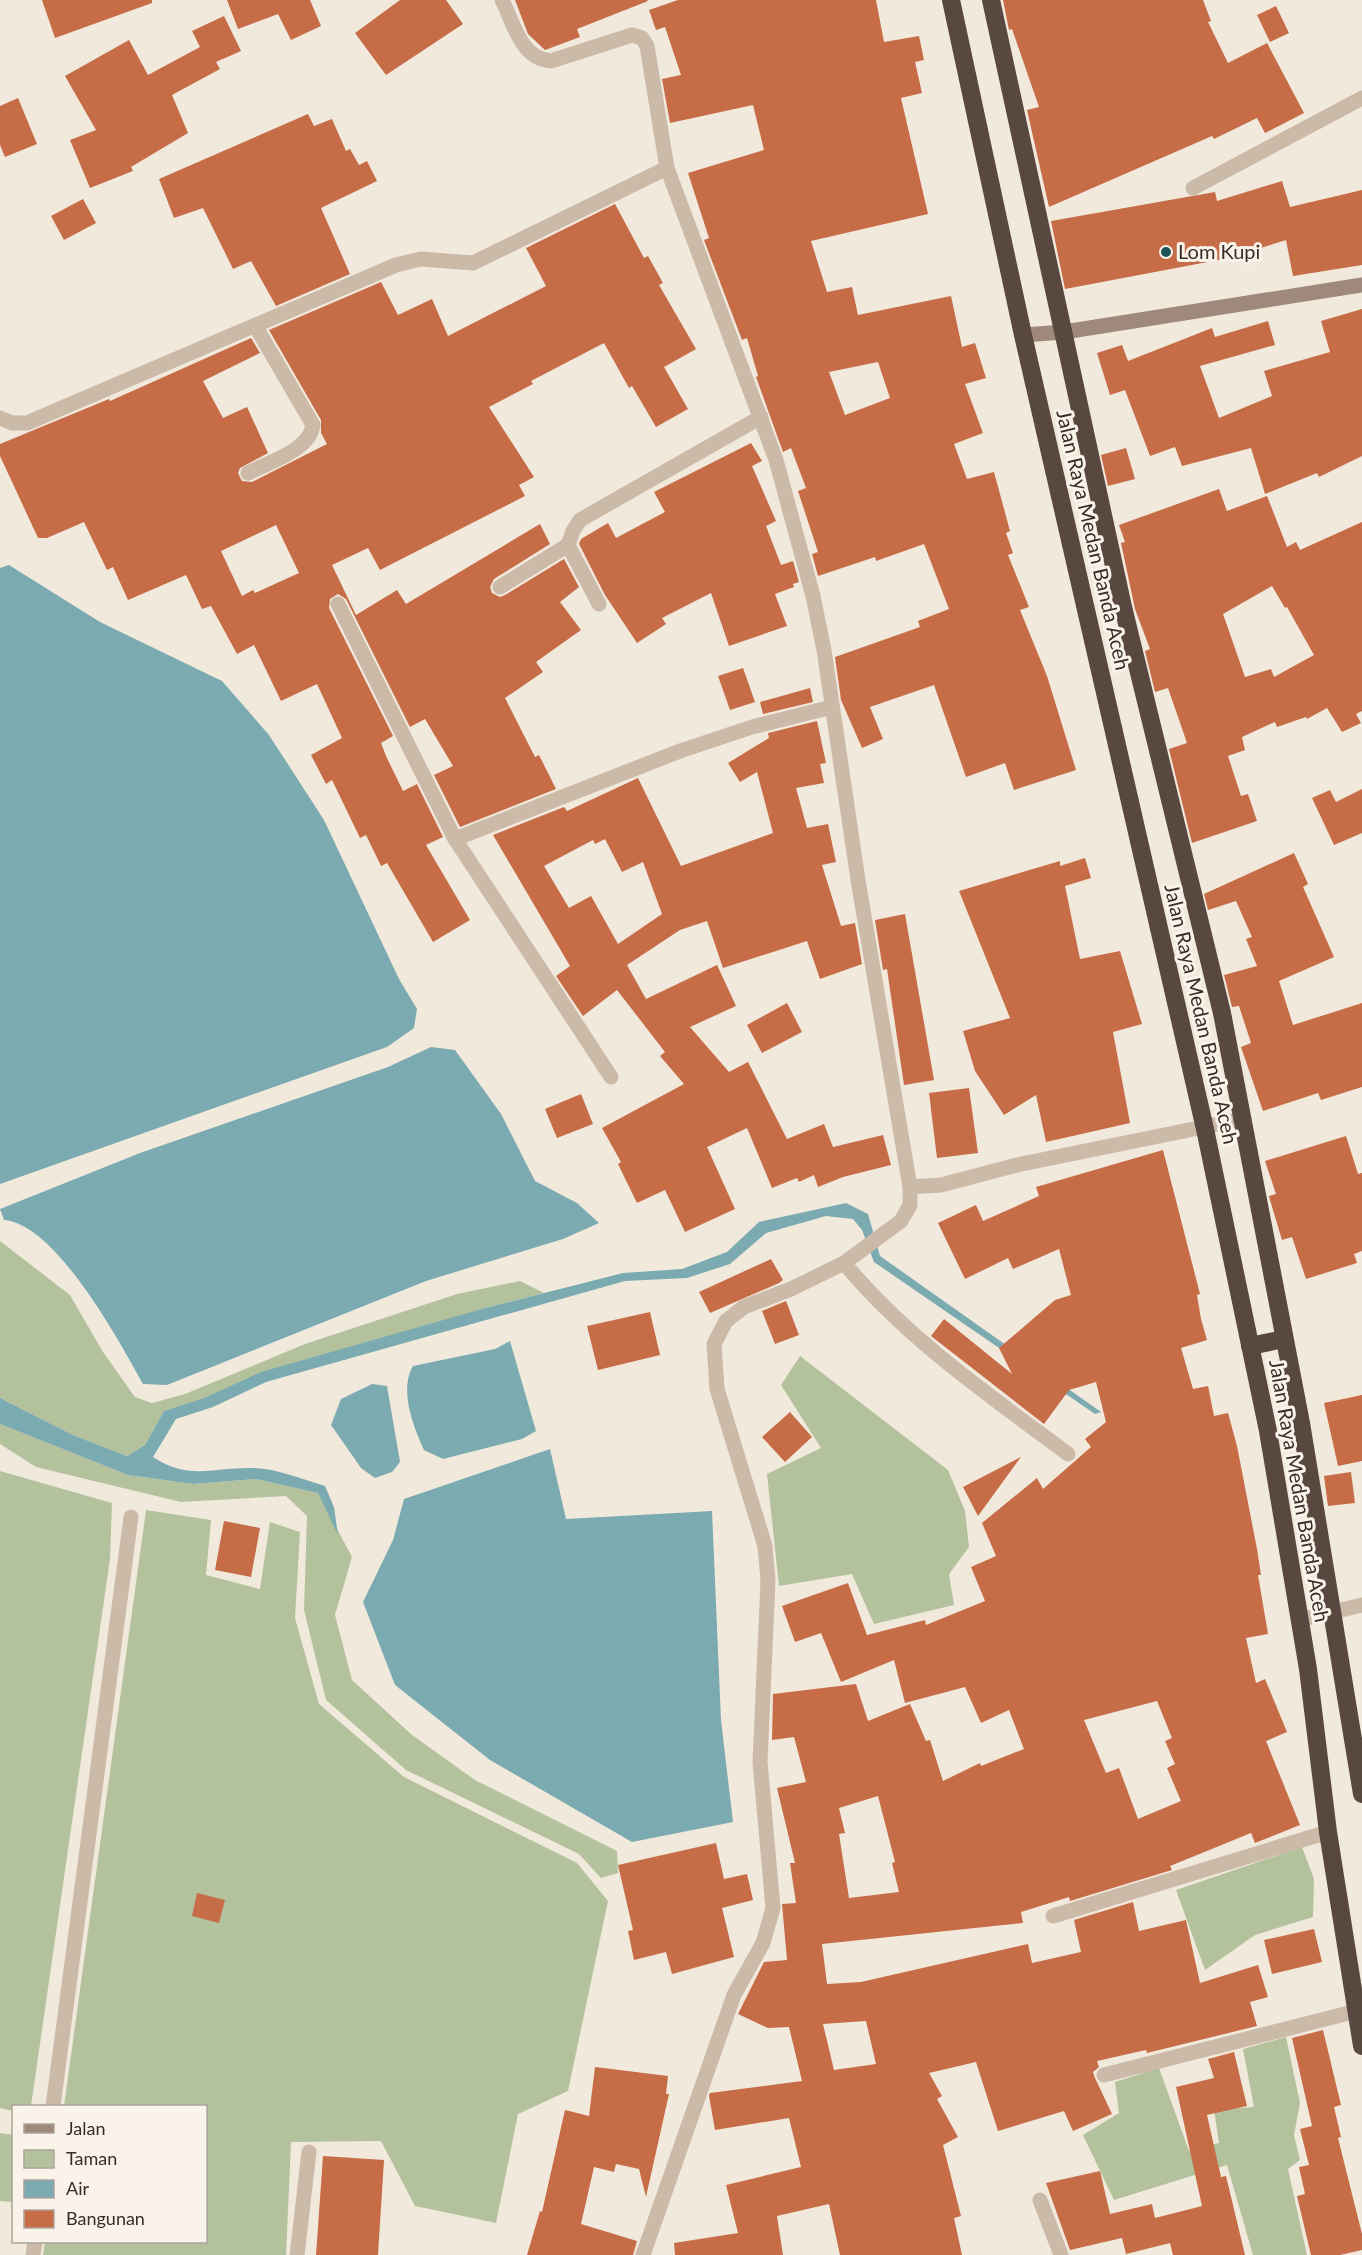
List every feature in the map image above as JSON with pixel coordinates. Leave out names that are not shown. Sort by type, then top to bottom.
[{"type":"highway","name":"Jalan Raya Medan Banda Aceh","points":[[951,0],[1023,334],[1205,1129],[1268,1431],[1299,1620],[1328,1832],[1362,2046]]},
{"type":"highway","name":"Jalan Raya Medan Banda Aceh","points":[[991,0],[1123,607],[1222,1013],[1333,1612],[1362,1794]]},
{"type":"highway","points":[[1250,1346],[1284,1339]]},
{"type":"street","points":[[502,0],[526,50],[538,60],[551,61],[632,35],[642,38],[647,46],[667,168],[776,460],[810,585],[824,650],[858,880],[910,1187],[910,1205],[901,1221],[844,1263],[791,1289],[744,1307],[726,1321],[714,1344],[717,1389],[765,1546],[768,1581],[760,1762],[773,1908],[763,1943],[735,1995],[643,2255]]},
{"type":"street","points":[[1193,188],[1362,98]]},
{"type":"street","points":[[0,418],[12,423],[27,423],[256,327],[396,265],[421,259],[472,263],[667,168]]},
{"type":"street","points":[[1023,334],[1064,332],[1362,285]]},
{"type":"street","points":[[248,473],[304,443],[312,435],[314,425],[256,327]]},
{"type":"street","points":[[500,587],[568,545],[573,531],[588,514],[761,417]]},
{"type":"street","points":[[568,545],[599,604]]},
{"type":"street","points":[[338,604],[455,839],[611,1077]]},
{"type":"street","points":[[455,839],[680,751],[752,727],[832,707]]},
{"type":"street","points":[[910,1187],[941,1185],[1017,1165],[1205,1129],[1243,1119]]},
{"type":"street","points":[[844,1263],[894,1317],[979,1387],[1068,1454]]},
{"type":"street","points":[[52,2105],[131,1517]]},
{"type":"street","points":[[1299,1620],[1362,1605]]},
{"type":"street","points":[[1053,1916],[1328,1832]]},
{"type":"street","points":[[1104,2075],[1357,2011]]},
{"type":"street","points":[[297,2255],[309,2152]]},
{"type":"street","points":[[1041,2200],[1061,2255]]},
{"type":"green space","points":[[0,1241],[70,1295],[103,1352],[135,1397],[152,1403],[185,1394],[305,1344],[457,1294],[520,1281],[544,1293],[489,1307],[164,1411],[145,1445],[127,1456],[73,1435],[0,1398]]},
{"type":"green space","points":[[800,1356],[948,1470],[965,1511],[969,1547],[949,1574],[954,1605],[874,1624],[852,1574],[779,1586],[767,1474],[821,1448],[781,1385]]},
{"type":"green space","points":[[0,1424],[128,1475],[193,1484],[256,1479],[318,1493],[352,1557],[335,1615],[352,1680],[412,1735],[475,1780],[617,1851],[618,1873],[601,1878],[579,1854],[406,1770],[326,1700],[304,1610],[307,1516],[286,1496],[181,1502],[36,1467],[0,1444]]},
{"type":"green space","points":[[0,1471],[112,1503],[110,1559],[31,2105],[12,2105],[12,2111],[0,2108]]},
{"type":"green space","points":[[146,1510],[211,1520],[206,1575],[260,1589],[270,1522],[300,1532],[295,1618],[319,1704],[404,1777],[577,1863],[608,1901],[568,2091],[518,2114],[496,2223],[415,2206],[381,2141],[291,2142],[286,2255],[43,2255],[45,2243],[207,2243],[207,2105],[64,2105]]},
{"type":"green space","points":[[1302,1847],[1314,1879],[1313,1917],[1255,1935],[1205,1970],[1176,1890]]},
{"type":"green space","points":[[1286,2037],[1300,2103],[1294,2135],[1300,2160],[1288,2169],[1307,2255],[1253,2255],[1227,2165],[1114,2200],[1083,2135],[1119,2113],[1115,2082],[1159,2068],[1189,2151],[1219,2143],[1214,2110],[1254,2107],[1243,2049]]},
{"type":"green space","points":[[0,2133],[12,2135],[12,2202],[0,2201]]},
{"type":"water","points":[[9,565],[100,622],[222,681],[269,735],[324,820],[399,979],[417,1009],[414,1028],[387,1047],[0,1184],[0,568]]},
{"type":"water","points":[[431,1047],[455,1050],[501,1114],[535,1181],[577,1203],[599,1223],[563,1239],[426,1281],[167,1385],[143,1384],[102,1314],[65,1262],[44,1241],[24,1226],[4,1220],[0,1209],[140,1153],[388,1067]]},
{"type":"water","points":[[846,1203],[868,1214],[880,1256],[1101,1412],[1095,1414],[874,1262],[862,1230],[853,1219],[826,1216],[766,1233],[730,1264],[687,1278],[625,1281],[266,1382],[213,1407],[176,1419],[153,1457],[178,1469],[201,1471],[261,1468],[325,1486],[334,1507],[338,1535],[318,1493],[256,1479],[193,1484],[128,1475],[0,1424],[0,1398],[73,1435],[127,1456],[145,1445],[164,1411],[207,1397],[261,1372],[489,1307],[623,1273],[682,1269],[727,1252],[759,1222]]},
{"type":"water","points":[[510,1341],[536,1431],[522,1439],[443,1459],[424,1450],[412,1419],[407,1397],[407,1386],[413,1366],[495,1349]]},
{"type":"water","points":[[372,1384],[387,1386],[400,1462],[392,1472],[375,1478],[361,1468],[331,1425],[341,1399]]},
{"type":"water","points":[[550,1449],[566,1519],[712,1511],[721,1720],[733,1822],[632,1842],[490,1760],[395,1685],[363,1602],[393,1540],[404,1499]]},
{"type":"building","points":[[42,0],[152,0],[152,3],[55,38]]},
{"type":"building","points":[[227,0],[310,0],[321,26],[291,40],[278,14],[238,29]]},
{"type":"building","points":[[400,0],[446,0],[463,24],[386,75],[355,33]]},
{"type":"building","points":[[515,0],[648,1],[577,29],[580,37],[545,50],[528,34]]},
{"type":"building","points":[[678,0],[876,0],[884,42],[919,36],[924,60],[915,62],[922,93],[901,98],[928,214],[811,241],[827,292],[852,287],[858,315],[951,296],[962,347],[975,343],[986,378],[965,384],[983,433],[954,444],[967,479],[994,472],[1010,531],[1006,533],[1013,553],[1008,555],[1029,607],[1020,610],[1047,676],[1076,770],[1014,790],[1005,763],[966,777],[934,685],[870,707],[883,739],[862,748],[841,700],[835,657],[920,627],[918,621],[949,609],[924,544],[876,561],[875,557],[818,576],[812,554],[818,552],[798,491],[806,488],[791,448],[783,452],[756,377],[758,376],[747,338],[742,340],[704,240],[709,238],[688,173],[764,150],[753,105],[670,123],[662,79],[681,75],[665,27],[656,30],[649,10]],"holes":[[[878,362],[890,398],[845,415],[829,372]]]},
{"type":"building","points":[[1003,0],[1203,0],[1211,21],[1208,22],[1228,63],[1267,43],[1304,113],[1265,133],[1257,118],[1214,139],[1212,136],[1049,207],[1027,110],[1039,107],[1012,29],[1009,30]]},
{"type":"building","points":[[1276,6],[1289,33],[1270,42],[1257,15]]},
{"type":"building","points":[[224,16],[241,51],[216,62],[220,69],[172,95],[188,133],[131,167],[133,171],[90,188],[70,140],[96,130],[65,76],[129,40],[148,75],[200,47],[192,31]]},
{"type":"building","points":[[18,98],[37,144],[5,157],[0,145],[0,106]]},
{"type":"building","points":[[308,114],[314,126],[332,119],[346,151],[350,149],[359,165],[367,161],[377,181],[321,208],[350,274],[276,306],[251,261],[233,269],[203,208],[174,218],[159,179]]},
{"type":"building","points":[[1282,181],[1290,207],[1362,190],[1362,265],[1293,276],[1286,240],[1229,258],[1065,289],[1051,221],[1215,192],[1217,201]]},
{"type":"building","points":[[83,199],[96,223],[64,240],[51,216]]},
{"type":"building","points":[[615,204],[644,258],[648,256],[663,283],[659,285],[696,349],[664,367],[688,409],[656,427],[632,386],[629,388],[604,343],[531,381],[533,384],[489,407],[534,477],[519,485],[525,496],[380,570],[368,548],[332,565],[356,615],[397,590],[406,604],[540,524],[550,544],[494,579],[490,587],[492,593],[500,597],[505,595],[564,559],[579,587],[560,602],[581,630],[536,662],[543,672],[505,698],[535,757],[539,755],[556,789],[460,827],[434,775],[453,766],[425,719],[410,727],[346,599],[338,594],[330,599],[329,608],[393,736],[381,743],[386,756],[403,791],[417,784],[443,837],[426,845],[470,920],[433,942],[387,863],[381,866],[366,835],[360,838],[332,780],[326,784],[311,755],[342,738],[317,684],[281,701],[254,645],[237,654],[211,606],[202,609],[186,575],[128,600],[113,567],[107,570],[84,522],[47,538],[38,538],[0,456],[0,444],[109,399],[110,401],[251,338],[260,353],[203,381],[223,418],[247,407],[268,453],[240,468],[238,473],[242,481],[252,482],[327,444],[321,433],[321,420],[269,330],[381,282],[398,315],[432,299],[448,336],[546,286],[526,248]],"holes":[[[276,525],[299,573],[255,593],[253,590],[242,596],[221,551]]]},
{"type":"building","points":[[1362,309],[1362,456],[1319,477],[1317,473],[1265,494],[1251,448],[1182,466],[1175,447],[1150,456],[1125,390],[1110,395],[1097,353],[1122,345],[1128,361],[1212,328],[1215,337],[1268,321],[1275,345],[1200,366],[1219,418],[1272,396],[1264,371],[1330,352],[1321,321]]},
{"type":"building","points":[[751,443],[762,461],[752,466],[776,521],[766,526],[781,565],[793,561],[799,582],[793,584],[794,587],[775,594],[787,626],[729,646],[711,593],[662,618],[666,624],[637,643],[605,595],[579,544],[581,539],[608,523],[616,538],[665,512],[654,492]]},
{"type":"building","points":[[1126,448],[1135,479],[1108,486],[1101,455]]},
{"type":"building","points":[[1219,489],[1227,511],[1267,496],[1287,547],[1296,542],[1300,550],[1362,522],[1362,711],[1356,714],[1361,723],[1342,732],[1327,708],[1307,719],[1306,717],[1277,727],[1275,722],[1242,737],[1245,750],[1228,756],[1241,796],[1248,794],[1257,821],[1192,843],[1169,749],[1187,743],[1168,688],[1155,692],[1145,651],[1150,649],[1135,609],[1121,543],[1125,542],[1119,525]],"holes":[[[1272,586],[1285,608],[1287,607],[1314,655],[1274,677],[1271,669],[1245,677],[1223,614]]]},
{"type":"building","points":[[743,668],[755,702],[730,710],[718,676]]},
{"type":"building","points":[[810,688],[813,702],[763,714],[760,702]]},
{"type":"building","points":[[817,721],[826,763],[820,764],[824,783],[796,788],[807,828],[828,824],[836,862],[822,865],[841,926],[855,923],[862,964],[820,979],[807,941],[723,968],[707,921],[680,930],[627,965],[646,999],[717,965],[736,1006],[690,1027],[729,1072],[748,1062],[787,1139],[824,1124],[833,1147],[883,1135],[891,1165],[843,1177],[818,1187],[814,1175],[799,1182],[797,1178],[772,1188],[747,1128],[707,1147],[735,1209],[685,1232],[665,1190],[637,1203],[618,1164],[621,1162],[602,1128],[684,1084],[660,1056],[665,1052],[617,990],[583,1016],[556,976],[570,966],[493,835],[564,807],[567,811],[638,778],[681,866],[773,833],[757,772],[740,782],[728,763],[769,738],[768,733]],"holes":[[[605,839],[622,872],[643,862],[662,914],[618,944],[591,896],[569,908],[544,866],[593,840],[595,844]]]},
{"type":"building","points":[[1362,789],[1362,833],[1334,845],[1312,798],[1330,790],[1336,802]]},
{"type":"building","points":[[1294,853],[1308,884],[1303,887],[1334,957],[1279,981],[1293,1025],[1362,1003],[1362,1087],[1321,1100],[1318,1093],[1263,1111],[1241,1047],[1251,1043],[1239,1006],[1232,1007],[1224,975],[1257,966],[1246,939],[1252,937],[1236,901],[1208,910],[1204,894]]},
{"type":"building","points":[[1085,858],[1091,878],[1065,886],[1080,959],[1120,951],[1142,1024],[1113,1032],[1130,1123],[1046,1142],[1036,1095],[1004,1115],[975,1071],[963,1031],[1010,1018],[959,891],[1060,861],[1060,866]]},
{"type":"building","points":[[905,914],[934,1080],[904,1085],[887,969],[883,970],[875,920]]},
{"type":"building","points":[[787,1003],[802,1032],[762,1053],[747,1025]]},
{"type":"building","points":[[969,1088],[978,1153],[937,1158],[929,1093]]},
{"type":"building","points":[[581,1094],[593,1124],[557,1138],[545,1109]]},
{"type":"building","points":[[1346,1136],[1358,1174],[1362,1173],[1362,1251],[1354,1254],[1357,1263],[1306,1279],[1292,1237],[1282,1240],[1269,1196],[1276,1194],[1265,1161]]},
{"type":"building","points":[[1163,1150],[1200,1294],[1197,1295],[1207,1340],[1181,1348],[1193,1389],[1208,1386],[1214,1416],[1228,1413],[1237,1446],[1257,1549],[1261,1575],[1258,1575],[1268,1634],[1246,1638],[1256,1683],[1265,1679],[1287,1732],[1266,1741],[1300,1825],[1255,1843],[1251,1833],[1170,1866],[1172,1870],[1070,1901],[1069,1897],[1021,1912],[1023,1923],[822,1944],[827,1984],[861,1982],[1028,1944],[1032,1963],[1081,1952],[1074,1920],[1133,1902],[1139,1931],[1186,1920],[1200,1983],[1258,1965],[1268,1997],[1250,2002],[1257,2026],[1147,2053],[1146,2050],[1097,2061],[1099,2067],[1093,2072],[1112,2114],[1073,2131],[1064,2111],[998,2131],[976,2062],[929,2073],[942,2096],[937,2099],[958,2137],[943,2145],[961,2216],[954,2218],[962,2255],[840,2255],[829,2204],[777,2216],[783,2255],[675,2255],[674,2243],[738,2233],[726,2185],[801,2167],[789,2118],[715,2130],[709,2096],[710,2093],[802,2081],[789,2027],[768,2028],[738,2014],[764,1962],[787,1960],[782,1904],[796,1903],[790,1863],[795,1863],[777,1788],[806,1782],[794,1737],[772,1740],[773,1694],[856,1684],[868,1721],[910,1704],[926,1741],[930,1740],[943,1781],[980,1763],[981,1766],[1024,1749],[1009,1710],[981,1723],[965,1687],[905,1703],[894,1660],[841,1682],[821,1633],[795,1642],[782,1606],[848,1583],[867,1635],[925,1620],[926,1625],[985,1601],[971,1567],[996,1556],[982,1523],[1037,1478],[1043,1489],[1091,1447],[1085,1439],[1106,1422],[1096,1382],[1069,1390],[1044,1424],[931,1336],[944,1319],[1012,1374],[999,1348],[1055,1300],[1071,1295],[1059,1249],[1013,1269],[1008,1258],[965,1279],[938,1223],[976,1205],[983,1221],[1039,1196],[1036,1187]],"holes":[[[1157,1701],[1172,1738],[1165,1741],[1175,1764],[1167,1768],[1181,1801],[1138,1819],[1119,1768],[1106,1773],[1084,1720]],[[878,1796],[895,1862],[892,1863],[899,1892],[849,1898],[839,1834],[845,1833],[839,1808]],[[866,2021],[876,2064],[834,2070],[823,2024]]]},
{"type":"building","points":[[771,1259],[783,1280],[710,1313],[699,1292]]},
{"type":"building","points":[[786,1301],[799,1335],[775,1344],[762,1311]]},
{"type":"building","points":[[650,1312],[660,1355],[598,1370],[587,1326]]},
{"type":"building","points":[[1362,1395],[1362,1461],[1338,1466],[1324,1403]]},
{"type":"building","points":[[790,1412],[812,1437],[785,1462],[762,1437]]},
{"type":"building","points":[[1021,1457],[978,1516],[963,1487]]},
{"type":"building","points":[[1351,1472],[1355,1503],[1328,1506],[1324,1476]]},
{"type":"building","points":[[224,1521],[260,1528],[251,1577],[215,1570]]},
{"type":"building","points":[[716,1843],[724,1879],[747,1874],[753,1900],[722,1908],[734,1957],[672,1974],[666,1952],[634,1960],[628,1931],[633,1930],[618,1865]]},
{"type":"building","points":[[197,1893],[225,1900],[219,1923],[192,1916]]},
{"type":"building","points":[[1314,1929],[1322,1962],[1272,1974],[1264,1940]]},
{"type":"building","points":[[1323,2030],[1341,2105],[1334,2107],[1341,2137],[1338,2138],[1362,2234],[1362,2250],[1340,2255],[1311,2255],[1297,2196],[1305,2194],[1299,2167],[1309,2165],[1300,2129],[1312,2126],[1292,2038]]},
{"type":"building","points":[[1234,2052],[1247,2106],[1207,2115],[1221,2177],[1226,2176],[1245,2255],[1173,2255],[1170,2243],[1126,2254],[1122,2238],[1070,2250],[1046,2183],[1100,2171],[1110,2214],[1152,2204],[1155,2218],[1202,2206],[1176,2087],[1214,2078],[1208,2059]]},
{"type":"building","points":[[595,2067],[668,2076],[666,2094],[669,2094],[646,2197],[639,2169],[616,2164],[614,2172],[594,2167],[581,2224],[637,2241],[633,2255],[527,2255],[540,2211],[542,2212],[565,2110],[589,2116]]},
{"type":"building","points":[[323,2156],[384,2160],[378,2255],[316,2255]]},
{"type":"place","name":"Lom Kupi","points":[[1166,252]]}]
